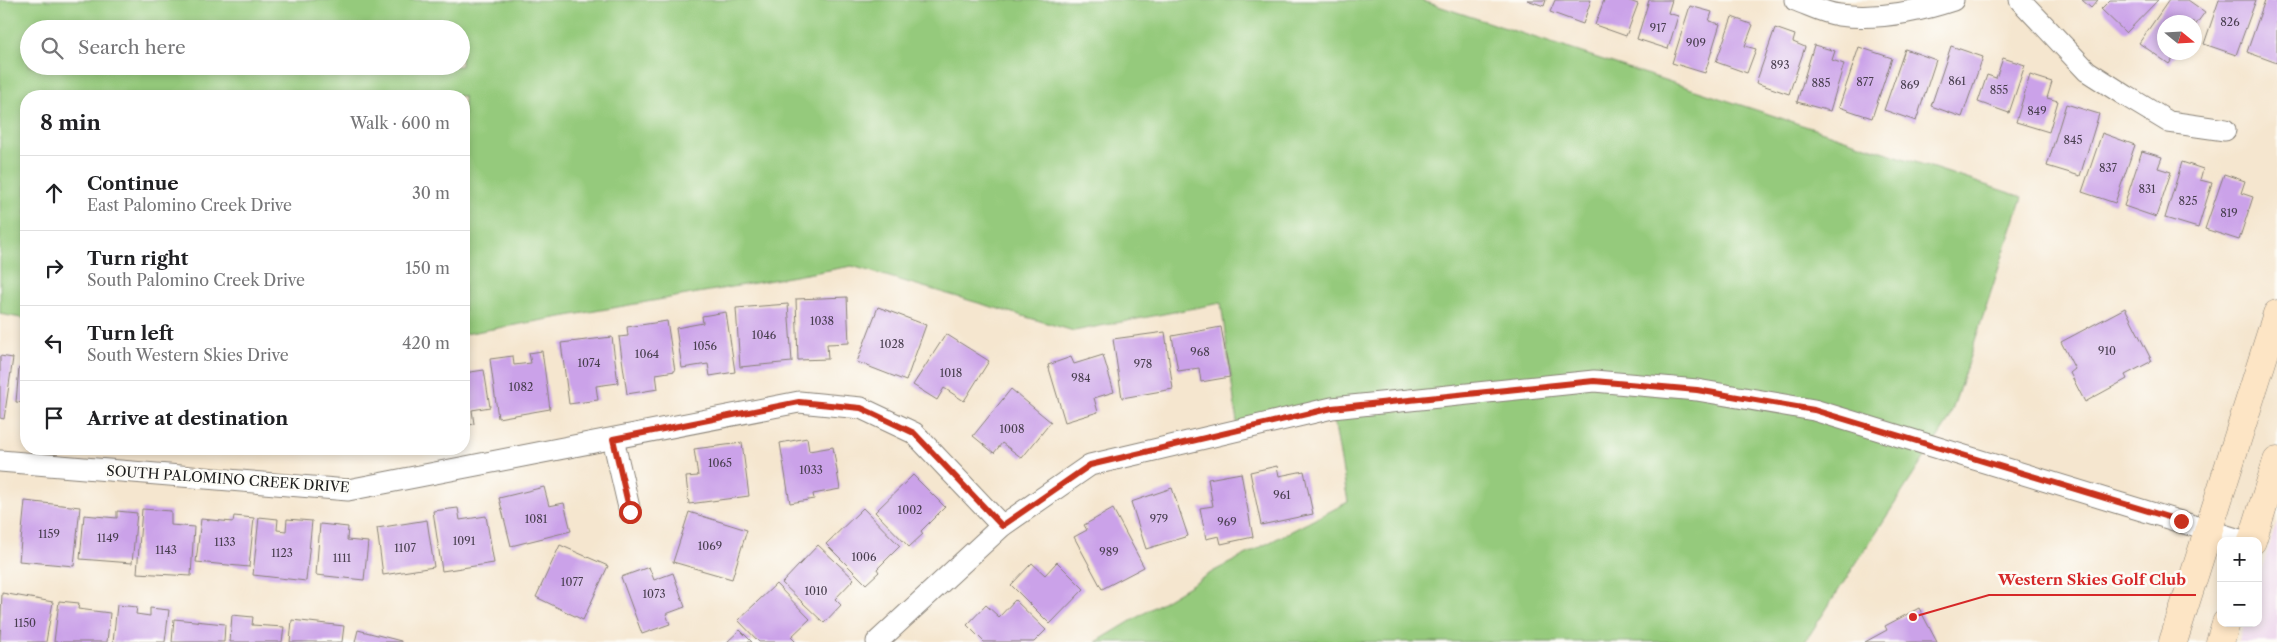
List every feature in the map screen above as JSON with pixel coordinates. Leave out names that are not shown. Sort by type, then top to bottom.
[{"type":"main road","points":[[2172,642],[2277,314]]},
{"type":"main road","points":[[2253,537],[2277,461]]},
{"type":"main road","points":[[2220,642],[2225,627]]},
{"type":"street","points":[[1795,0],[1838,15],[1882,16],[1923,10],[1953,0]]},
{"type":"street","points":[[2020,0],[2088,71],[2126,96],[2169,122],[2225,130]]},
{"type":"street","points":[[877,642],[1002,526],[1090,465],[1332,408],[1594,381],[1697,390],[1814,410],[2232,537]]},
{"type":"street","name":"SOUTH PALOMINO CREEK DRIVE","points":[[0,461],[348,490],[799,402],[861,408],[914,433],[1002,526]]},
{"type":"street","points":[[613,439],[630,512]]},
{"type":"shaded area","points":[[2277,522],[2277,642],[2238,642],[2243,627],[2262,627],[2262,568]]},
{"type":"green space","points":[[0,0],[1420,0],[2022,197],[1949,420],[1805,642],[1096,642],[1214,571],[1348,502],[1332,408],[1238,430],[1221,303],[1074,331],[852,266],[470,333],[470,90],[20,90],[20,318],[0,314]]},
{"type":"building","points":[[1527,0],[1546,0],[1544,6]]},
{"type":"building","points":[[1555,0],[1591,0],[1583,24],[1550,12]]},
{"type":"building","points":[[1604,0],[1627,0],[1638,4],[1626,36],[1595,25]]},
{"type":"building","points":[[1649,0],[1672,0],[1668,13],[1678,16],[1668,49],[1637,39]]},
{"type":"building","points":[[2082,0],[2098,0],[2091,8]]},
{"type":"building","points":[[2110,0],[2158,0],[2126,33],[2101,9]]},
{"type":"building","points":[[2169,0],[2188,0],[2205,12],[2202,16],[2159,15]]},
{"type":"building","points":[[2219,0],[2256,0],[2236,55],[2204,44]]},
{"type":"building","points":[[2265,0],[2277,0],[2277,63],[2247,52]]},
{"type":"building","points":[[1690,6],[1712,12],[1709,21],[1720,24],[1705,73],[1672,63]]},
{"type":"building","points":[[1732,17],[1753,25],[1745,46],[1756,49],[1747,73],[1716,62]]},
{"type":"building","points":[[2157,17],[2157,56],[2139,43]]},
{"type":"building","points":[[1775,28],[1795,35],[1793,42],[1805,47],[1789,94],[1756,83]]},
{"type":"building","points":[[1814,45],[1835,51],[1832,60],[1844,64],[1830,111],[1797,102]]},
{"type":"building","points":[[1951,46],[1983,57],[1962,117],[1931,106]]},
{"type":"building","points":[[1859,47],[1892,58],[1872,118],[1839,107]]},
{"type":"building","points":[[1905,49],[1936,60],[1916,121],[1884,110]]},
{"type":"building","points":[[2003,58],[2025,65],[2009,113],[1978,102],[1987,75],[1996,78]]},
{"type":"building","points":[[2163,60],[2172,60],[2169,64]]},
{"type":"building","points":[[2030,75],[2052,82],[2047,98],[2058,101],[2049,132],[2016,122]]},
{"type":"building","points":[[2066,104],[2099,114],[2080,176],[2047,166]]},
{"type":"building","points":[[2102,133],[2135,145],[2115,203],[2082,192]]},
{"type":"building","points":[[2142,151],[2162,157],[2158,168],[2171,172],[2156,217],[2124,206]]},
{"type":"building","points":[[2182,162],[2203,169],[2200,180],[2212,183],[2198,228],[2165,218]]},
{"type":"building","points":[[2224,174],[2245,181],[2241,193],[2253,197],[2239,240],[2205,229]]},
{"type":"building","points":[[847,297],[849,343],[827,344],[828,359],[798,360],[796,299]]},
{"type":"building","points":[[788,304],[792,362],[740,367],[736,308]]},
{"type":"building","points":[[878,307],[926,325],[906,381],[857,362]]},
{"type":"building","points":[[2125,308],[2152,361],[2125,375],[2127,379],[2085,402],[2070,373],[2075,369],[2061,342]]},
{"type":"building","points":[[726,312],[735,372],[710,376],[708,364],[682,368],[676,328],[703,323],[702,316]]},
{"type":"building","points":[[667,321],[675,371],[656,374],[658,389],[627,394],[619,337],[628,336],[627,327]]},
{"type":"building","points":[[1221,327],[1230,377],[1201,382],[1199,368],[1178,371],[1172,336]]},
{"type":"building","points":[[1165,332],[1173,389],[1122,398],[1113,339]]},
{"type":"building","points":[[946,334],[989,361],[964,401],[944,388],[937,400],[913,385]]},
{"type":"building","points":[[612,337],[618,383],[596,386],[598,400],[569,404],[561,343]]},
{"type":"building","points":[[542,351],[550,409],[498,418],[490,359],[513,356],[514,365],[531,363],[529,353]]},
{"type":"building","points":[[1103,355],[1114,392],[1094,398],[1098,412],[1065,422],[1048,365],[1071,357],[1074,364]]},
{"type":"building","points":[[0,356],[13,358],[4,419],[0,418]]},
{"type":"building","points":[[19,368],[20,402],[16,402]]},
{"type":"building","points":[[484,370],[490,407],[472,410],[474,424],[470,425],[470,372]]},
{"type":"building","points":[[1011,389],[1051,422],[1022,458],[1002,443],[994,453],[973,436]]},
{"type":"building","points":[[807,438],[809,451],[833,447],[840,489],[813,494],[814,499],[790,503],[780,443]]},
{"type":"building","points":[[742,443],[749,496],[689,504],[686,477],[698,476],[694,449]]},
{"type":"building","points":[[1277,466],[1279,476],[1304,471],[1313,514],[1261,525],[1250,472]]},
{"type":"building","points":[[1241,473],[1253,537],[1221,544],[1219,536],[1206,539],[1200,508],[1213,506],[1208,479]]},
{"type":"building","points":[[913,475],[945,507],[921,531],[923,534],[909,547],[875,512]]},
{"type":"building","points":[[544,487],[549,506],[564,503],[571,531],[511,546],[499,498]]},
{"type":"building","points":[[1172,488],[1188,536],[1146,549],[1131,502]]},
{"type":"building","points":[[25,501],[80,507],[74,566],[19,561]]},
{"type":"building","points":[[458,508],[460,520],[486,516],[494,563],[442,571],[433,511]]},
{"type":"building","points":[[863,508],[900,546],[877,569],[879,572],[866,584],[826,544]]},
{"type":"building","points":[[142,509],[171,511],[171,525],[194,527],[191,576],[137,573]]},
{"type":"building","points":[[1113,509],[1144,567],[1102,589],[1074,537],[1087,530],[1084,525]]},
{"type":"building","points":[[117,511],[137,513],[132,563],[80,559],[84,515],[117,518]]},
{"type":"building","points":[[689,512],[747,530],[732,579],[673,562]]},
{"type":"building","points":[[234,516],[254,518],[249,567],[196,562],[201,519],[233,522]]},
{"type":"building","points":[[259,517],[278,519],[277,530],[286,531],[287,519],[312,521],[306,581],[253,575]]},
{"type":"building","points":[[427,520],[434,567],[383,575],[377,528]]},
{"type":"building","points":[[320,524],[348,527],[347,540],[368,542],[364,580],[316,575]]},
{"type":"building","points":[[560,545],[608,566],[583,620],[536,597]]},
{"type":"building","points":[[818,545],[854,579],[835,599],[841,605],[824,623],[782,583]]},
{"type":"building","points":[[1057,562],[1084,589],[1050,624],[1011,585],[1032,563],[1045,575]]},
{"type":"building","points":[[649,567],[654,580],[673,573],[685,607],[666,614],[670,624],[642,634],[621,577]]},
{"type":"building","points":[[776,584],[810,619],[791,637],[796,642],[759,642],[738,620]]},
{"type":"building","points":[[2,593],[53,602],[46,642],[0,642]]},
{"type":"building","points":[[1015,600],[1046,630],[1034,642],[984,642],[967,625],[986,605],[999,617]]},
{"type":"building","points":[[59,601],[79,603],[78,609],[110,613],[107,642],[54,642]]},
{"type":"building","points":[[117,605],[137,607],[136,614],[150,616],[150,608],[169,610],[165,642],[113,642]]},
{"type":"building","points":[[1919,608],[1937,642],[1865,642],[1887,630],[1885,626]]},
{"type":"building","points":[[232,615],[253,617],[252,625],[284,627],[282,642],[230,642]]},
{"type":"building","points":[[174,619],[225,624],[224,642],[172,642]]},
{"type":"building","points":[[292,620],[344,626],[342,642],[290,642]]},
{"type":"building","points":[[358,630],[401,641],[401,642],[355,642]]},
{"type":"building","points":[[740,630],[752,642],[727,642]]},
{"type":"place","name":"Western Skies Golf Club","points":[[1913,617]]},
{"type":"route","points":[[630,512],[613,439],[799,402],[861,408],[914,433],[1002,526],[1090,465],[1332,408],[1594,381],[1697,390],[1814,410],[2181,521]]}]
